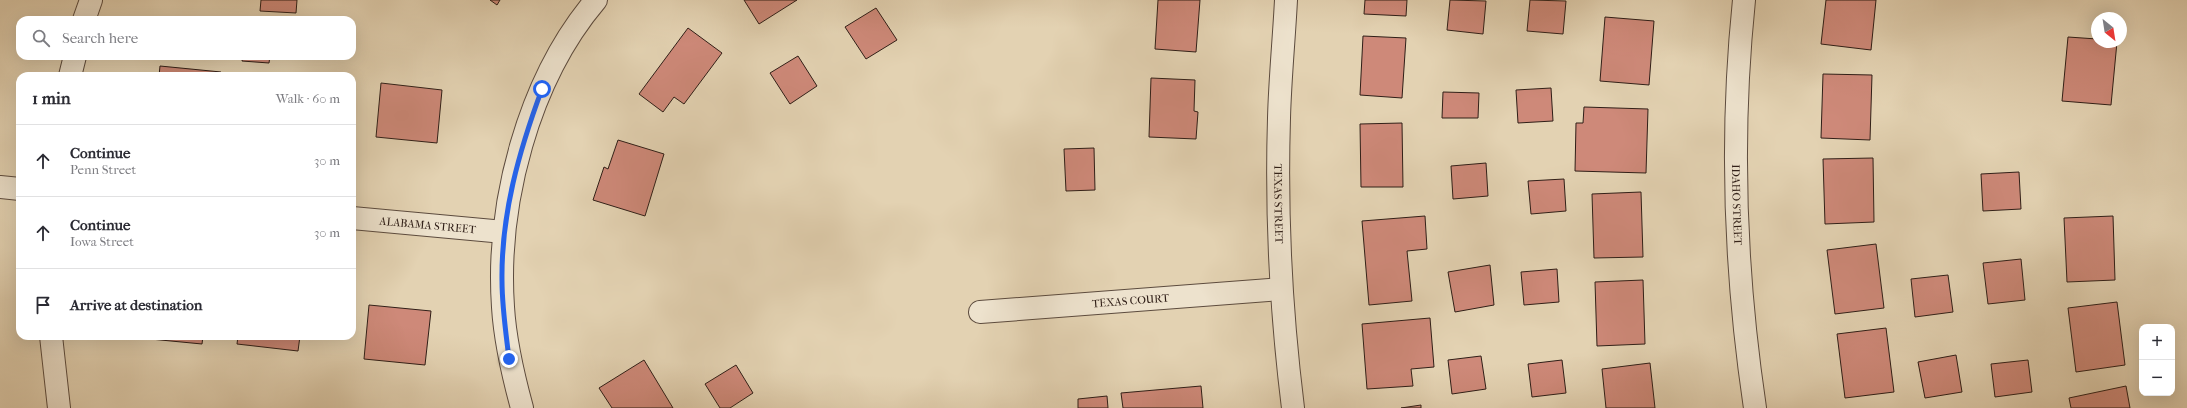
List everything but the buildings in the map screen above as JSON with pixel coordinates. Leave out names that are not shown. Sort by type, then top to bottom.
[{"type":"street","points":[[85,16],[91,0]]},
{"type":"street","points":[[522,408],[509,359],[503,308],[504,232],[512,183],[526,131],[542,89],[565,44],[596,0]]},
{"type":"street","name":"TEXAS STREET","points":[[1286,0],[1279,117],[1278,208],[1281,289],[1294,408]]},
{"type":"street","name":"IDAHO STREET","points":[[1744,0],[1740,39],[1736,155],[1739,256],[1748,360],[1755,408]]},
{"type":"street","points":[[71,72],[74,60]]},
{"type":"street","points":[[0,187],[16,189]]},
{"type":"street","name":"ALABAMA STREET","points":[[356,218],[504,232]]},
{"type":"street","name":"TEXAS COURT","points":[[980,312],[1281,289]]},
{"type":"street","points":[[51,340],[59,408]]},
{"type":"route","points":[[509,359],[503,308],[502,280],[504,232],[512,183],[526,131],[542,89]]}]
